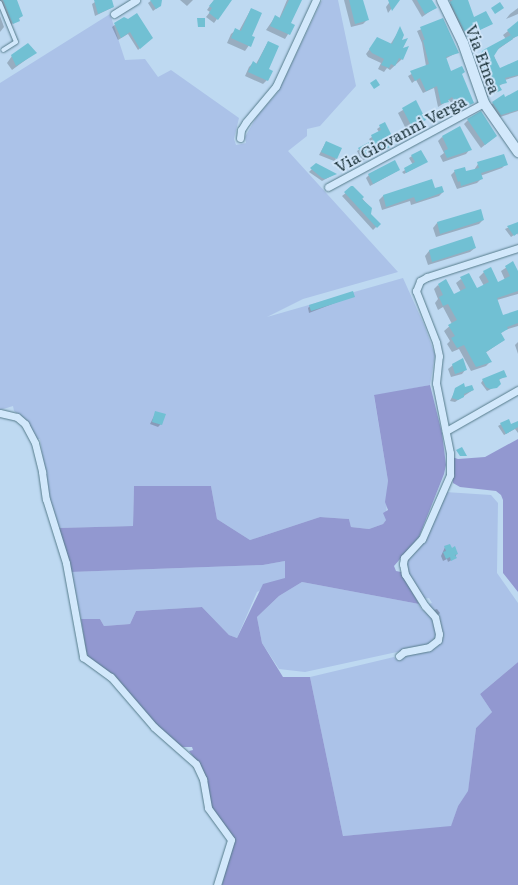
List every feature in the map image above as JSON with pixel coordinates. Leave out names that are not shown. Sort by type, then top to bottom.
[{"type":"main road","name":"Via Etnea","points":[[442,0],[461,38],[484,103],[518,152]]},
{"type":"street","points":[[114,14],[136,0]]},
{"type":"street","points":[[240,138],[241,130],[246,122],[276,86],[316,0]]},
{"type":"street","name":"Via Giovanni Verga","points":[[328,187],[484,103]]},
{"type":"street","points":[[399,656],[404,652],[429,647],[438,640],[439,634],[435,618],[425,606],[405,574],[403,564],[404,558],[422,539],[450,475],[450,453],[436,384],[439,356],[436,342],[416,291],[417,286],[427,277],[518,248]]},
{"type":"street","points":[[446,431],[518,390]]},
{"type":"street","points":[[0,413],[17,417],[25,424],[38,443],[46,498],[65,557],[83,657],[111,677],[154,727],[196,764],[203,780],[208,808],[231,840],[217,885]]},
{"type":"lane","points":[[0,3],[16,42],[3,50]]},
{"type":"shaded area","points":[[322,0],[338,0],[356,86],[320,126],[307,129],[307,136],[288,151],[398,272],[303,299],[267,317],[403,278],[425,327],[435,355],[430,385],[374,396],[388,481],[386,520],[383,524],[369,529],[351,527],[349,519],[320,517],[250,540],[217,519],[211,486],[134,486],[133,526],[58,528],[50,504],[40,439],[36,439],[22,417],[14,411],[13,406],[0,410],[0,83],[110,14],[125,60],[145,59],[158,77],[171,70],[239,118],[234,139],[236,145],[246,143],[245,137],[257,116],[278,92]]},
{"type":"shaded area","points":[[430,385],[442,433],[446,465],[419,537],[394,566],[396,571],[401,572],[419,604],[302,582],[279,596],[257,617],[262,643],[283,677],[310,677],[343,836],[451,826],[458,806],[468,791],[476,728],[492,712],[480,694],[518,662],[518,885],[222,885],[233,841],[211,807],[198,763],[189,751],[193,750],[192,747],[181,747],[157,726],[113,676],[89,659],[81,619],[100,619],[104,626],[130,624],[136,611],[202,607],[229,635],[237,638],[263,584],[285,578],[285,561],[263,565],[71,572],[58,528],[133,526],[134,486],[211,486],[217,519],[250,540],[320,517],[349,519],[351,527],[369,529],[383,524],[386,520],[383,513],[388,510],[385,502],[388,481],[374,395]]},
{"type":"shaded area","points":[[518,439],[518,592],[503,573],[503,500],[501,495],[496,491],[460,487],[453,483],[452,457],[458,459],[485,457]]},
{"type":"shaded area","points":[[445,492],[491,495],[498,503],[497,573],[518,603],[518,662],[480,694],[492,712],[476,728],[468,792],[458,806],[451,827],[343,836],[310,677],[394,657],[397,660],[407,654],[440,643],[429,604],[432,603],[429,598],[423,599],[406,571],[406,559],[420,545]]},
{"type":"shaded area","points":[[285,561],[286,578],[257,592],[237,638],[229,635],[202,607],[136,611],[130,624],[104,626],[100,619],[81,619],[71,572],[263,565]]},
{"type":"shaded area","points":[[302,582],[419,604],[421,609],[433,618],[436,625],[436,637],[429,645],[305,672],[279,669],[262,643],[257,617],[279,596]]},
{"type":"building","points":[[3,0],[17,0],[23,16],[19,18],[20,21],[13,24]]},
{"type":"building","points":[[94,0],[112,0],[114,7],[98,14]]},
{"type":"building","points":[[150,0],[162,0],[161,6],[156,9]]},
{"type":"building","points":[[214,0],[232,0],[218,20],[209,13],[212,8],[209,6]]},
{"type":"building","points":[[289,0],[302,0],[291,23],[295,25],[290,35],[270,26],[275,15],[280,18]]},
{"type":"building","points":[[349,0],[363,0],[369,20],[355,24]]},
{"type":"building","points":[[388,0],[400,0],[392,11]]},
{"type":"building","points":[[417,0],[432,0],[437,8],[425,14]]},
{"type":"building","points":[[453,0],[468,0],[474,17],[486,11],[493,24],[467,36],[450,2]]},
{"type":"building","points":[[500,2],[504,8],[495,14],[491,8]]},
{"type":"building","points":[[251,8],[262,13],[252,36],[255,37],[251,47],[231,38],[235,28],[241,31]]},
{"type":"building","points":[[137,13],[153,38],[140,49],[130,32],[121,38],[114,23],[124,17],[128,19]]},
{"type":"building","points":[[197,18],[205,18],[205,27],[198,27]]},
{"type":"building","points":[[443,18],[459,53],[446,57],[451,71],[462,66],[465,72],[462,74],[474,103],[460,109],[452,97],[448,100],[449,102],[441,104],[437,86],[426,91],[420,78],[415,81],[410,71],[429,64],[423,40],[425,40],[420,27]]},
{"type":"building","points":[[518,21],[518,36],[513,38],[507,30]]},
{"type":"building","points":[[400,26],[404,35],[402,40],[408,38],[403,48],[409,46],[403,60],[399,58],[395,66],[391,64],[389,68],[381,65],[384,59],[372,53],[369,49],[377,37],[392,44]]},
{"type":"building","points":[[511,35],[513,39],[499,48],[494,56],[500,68],[518,60],[518,75],[505,78],[507,83],[499,85],[502,90],[489,96],[477,59],[483,50]]},
{"type":"building","points":[[268,41],[279,46],[269,69],[273,71],[268,81],[248,72],[253,61],[257,64]]},
{"type":"building","points":[[28,43],[37,53],[16,66],[11,55]]},
{"type":"building","points":[[376,79],[380,85],[374,89],[370,83]]},
{"type":"building","points":[[518,90],[518,110],[501,115],[492,102],[504,94],[505,97]]},
{"type":"building","points":[[416,100],[426,120],[412,127],[402,108]]},
{"type":"building","points":[[481,111],[497,136],[485,145],[467,119]]},
{"type":"building","points":[[385,122],[394,140],[388,143],[390,147],[365,159],[358,148],[373,140],[371,135],[381,130],[379,125]]},
{"type":"building","points":[[460,126],[472,150],[447,158],[444,151],[448,149],[442,136]]},
{"type":"building","points":[[326,141],[342,148],[337,159],[321,152]]},
{"type":"building","points":[[421,150],[428,162],[406,173],[404,168],[415,162],[411,155]]},
{"type":"building","points":[[504,154],[508,165],[481,173],[483,179],[461,186],[460,181],[458,182],[454,170],[465,167],[466,171],[479,168],[477,162]]},
{"type":"building","points":[[395,160],[400,170],[373,184],[368,174]]},
{"type":"building","points":[[316,163],[337,174],[325,179],[322,178],[310,168]]},
{"type":"building","points":[[432,179],[435,188],[442,186],[444,192],[416,202],[414,197],[386,207],[383,195]]},
{"type":"building","points":[[351,186],[364,197],[362,199],[372,208],[371,214],[381,224],[377,228],[344,192]]},
{"type":"building","points":[[481,209],[484,220],[440,234],[437,222]]},
{"type":"building","points":[[518,222],[518,233],[514,236],[507,226]]},
{"type":"building","points":[[472,236],[476,248],[432,262],[429,250]]},
{"type":"building","points":[[513,261],[518,271],[518,291],[497,298],[503,315],[518,310],[518,323],[507,327],[508,329],[501,333],[505,340],[486,352],[492,362],[476,367],[464,345],[457,348],[451,338],[455,336],[448,325],[457,320],[448,304],[443,306],[439,297],[443,295],[438,284],[446,279],[454,294],[466,288],[460,277],[469,273],[477,288],[489,282],[483,271],[491,267],[498,282],[510,276],[505,266]]},
{"type":"building","points":[[353,291],[355,297],[311,311],[309,305]]},
{"type":"building","points":[[463,358],[467,370],[455,374],[452,364]]},
{"type":"building","points":[[504,370],[507,377],[499,379],[501,384],[497,388],[490,389],[486,387],[482,379]]},
{"type":"building","points":[[464,383],[465,387],[472,385],[474,390],[464,394],[464,397],[458,400],[452,398],[455,388]]},
{"type":"building","points":[[155,411],[166,414],[162,425],[152,422]]},
{"type":"building","points":[[509,419],[511,424],[518,421],[518,427],[506,434],[500,423]]},
{"type":"building","points":[[462,447],[467,456],[460,456],[456,450]]},
{"type":"building","points":[[450,544],[452,548],[455,546],[458,554],[455,555],[457,558],[451,561],[450,557],[446,559],[443,552],[446,551],[444,546]]}]
